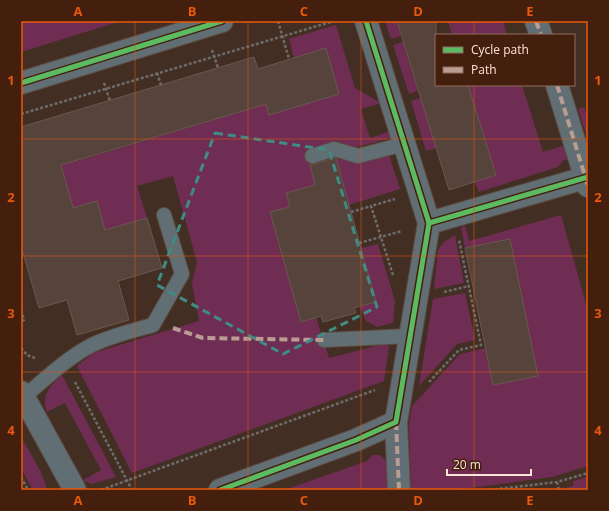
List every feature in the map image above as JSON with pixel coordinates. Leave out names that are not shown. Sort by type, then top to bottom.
[{"type":"street","points":[[21,83],[222,21]]},
{"type":"street","points":[[366,21],[429,223],[396,422],[399,490]]},
{"type":"street","points":[[536,21],[541,34]]},
{"type":"street","points":[[429,223],[587,180],[556,86]]},
{"type":"street","points":[[23,395],[75,490]]},
{"type":"street","points":[[220,490],[356,440],[396,422]]},
{"type":"lane","points":[[312,156],[334,150],[358,156],[404,144]]},
{"type":"lane","points":[[23,395],[65,362],[91,345],[153,325],[182,274],[164,215]]},
{"type":"lane","points":[[324,340],[410,336]]},
{"type":"path","points":[[278,21],[289,59]]},
{"type":"path","points":[[21,114],[334,21]]},
{"type":"path","points":[[351,212],[401,197]]},
{"type":"path","points":[[371,206],[394,278]]},
{"type":"path","points":[[359,243],[403,231]]},
{"type":"path","points":[[427,384],[459,350],[481,345],[458,235]]},
{"type":"path","points":[[440,292],[469,286]]},
{"type":"path","points":[[21,310],[24,320],[21,321]]},
{"type":"path","points":[[21,348],[26,355],[38,359],[59,350],[132,490]]},
{"type":"path","points":[[101,490],[382,387]]},
{"type":"path","points":[[490,490],[557,482],[588,473]]},
{"type":"path","points":[[21,477],[28,490]]},
{"type":"path","points":[[557,482],[559,490]]},
{"type":"highlighted area","points":[[215,133],[329,150],[377,307],[283,354],[157,285]]},
{"type":"shaded area","points":[[21,21],[121,21],[21,52]]},
{"type":"shaded area","points":[[385,21],[397,21],[401,36],[391,39]]},
{"type":"shaded area","points":[[448,21],[503,21],[507,34],[452,34]]},
{"type":"shaded area","points":[[336,25],[355,88],[381,103],[361,109],[370,138],[389,132],[391,138],[357,147],[335,142],[307,152],[315,185],[286,193],[316,317],[329,358],[384,344],[389,346],[384,381],[132,473],[77,366],[93,353],[199,321],[192,283],[197,262],[173,176],[137,186],[147,218],[105,230],[97,201],[73,208],[59,161],[77,161],[266,104],[269,115],[339,94],[326,49],[294,58],[289,39]]},
{"type":"shaded area","points":[[403,42],[418,91],[409,94],[393,45]]},
{"type":"shaded area","points":[[468,86],[522,86],[543,152],[568,144],[570,159],[564,160],[558,167],[479,192],[475,182],[496,174]]},
{"type":"shaded area","points":[[421,98],[436,148],[426,151],[411,101]]},
{"type":"shaded area","points":[[584,107],[588,119],[588,140],[578,109]]},
{"type":"shaded area","points":[[389,155],[400,189],[349,205],[335,158],[359,164]]},
{"type":"shaded area","points":[[561,215],[588,311],[588,466],[552,477],[455,490],[411,490],[409,425],[412,406],[460,354],[486,348],[493,385],[538,376],[510,239],[465,248],[461,227],[465,226],[469,241]]},
{"type":"shaded area","points":[[455,235],[464,283],[434,289],[438,250],[444,242]]},
{"type":"shaded area","points":[[378,244],[395,301],[393,323],[377,327],[366,321],[360,307],[376,302],[361,248]]},
{"type":"shaded area","points":[[465,293],[475,340],[457,344],[419,386],[433,299]]},
{"type":"shaded area","points":[[62,375],[116,477],[91,484],[83,480],[101,470],[65,403],[47,412],[45,401],[48,391]]},
{"type":"shaded area","points":[[21,437],[40,471],[46,490],[33,490],[21,468]]},
{"type":"shaded area","points":[[373,455],[380,455],[389,464],[389,490],[284,490],[367,461]]},
{"type":"shaded area","points":[[588,477],[588,490],[566,490],[565,488],[573,486],[573,481]]},
{"type":"building","points":[[397,21],[436,21],[435,86],[468,86],[496,175],[449,190]]},
{"type":"building","points":[[326,48],[339,94],[269,115],[266,104],[61,165],[73,208],[97,201],[105,230],[147,218],[162,268],[118,281],[129,320],[77,335],[67,300],[39,308],[21,246],[21,127],[254,57],[258,69]]},
{"type":"building","points":[[336,158],[376,302],[354,308],[356,313],[323,322],[321,316],[301,322],[270,212],[290,207],[286,193],[315,185],[310,165]]},
{"type":"building","points":[[510,239],[538,376],[493,385],[465,248]]},
{"type":"marked path","points":[[536,21],[541,34]]},
{"type":"marked path","points":[[557,86],[588,186]]},
{"type":"marked path","points":[[173,328],[203,338],[324,340]]},
{"type":"marked path","points":[[396,422],[399,490]]},
{"type":"cycle path","points":[[21,83],[222,21]]},
{"type":"cycle path","points":[[220,490],[356,440],[396,422],[429,223],[366,21]]},
{"type":"cycle path","points":[[429,223],[588,177]]}]
